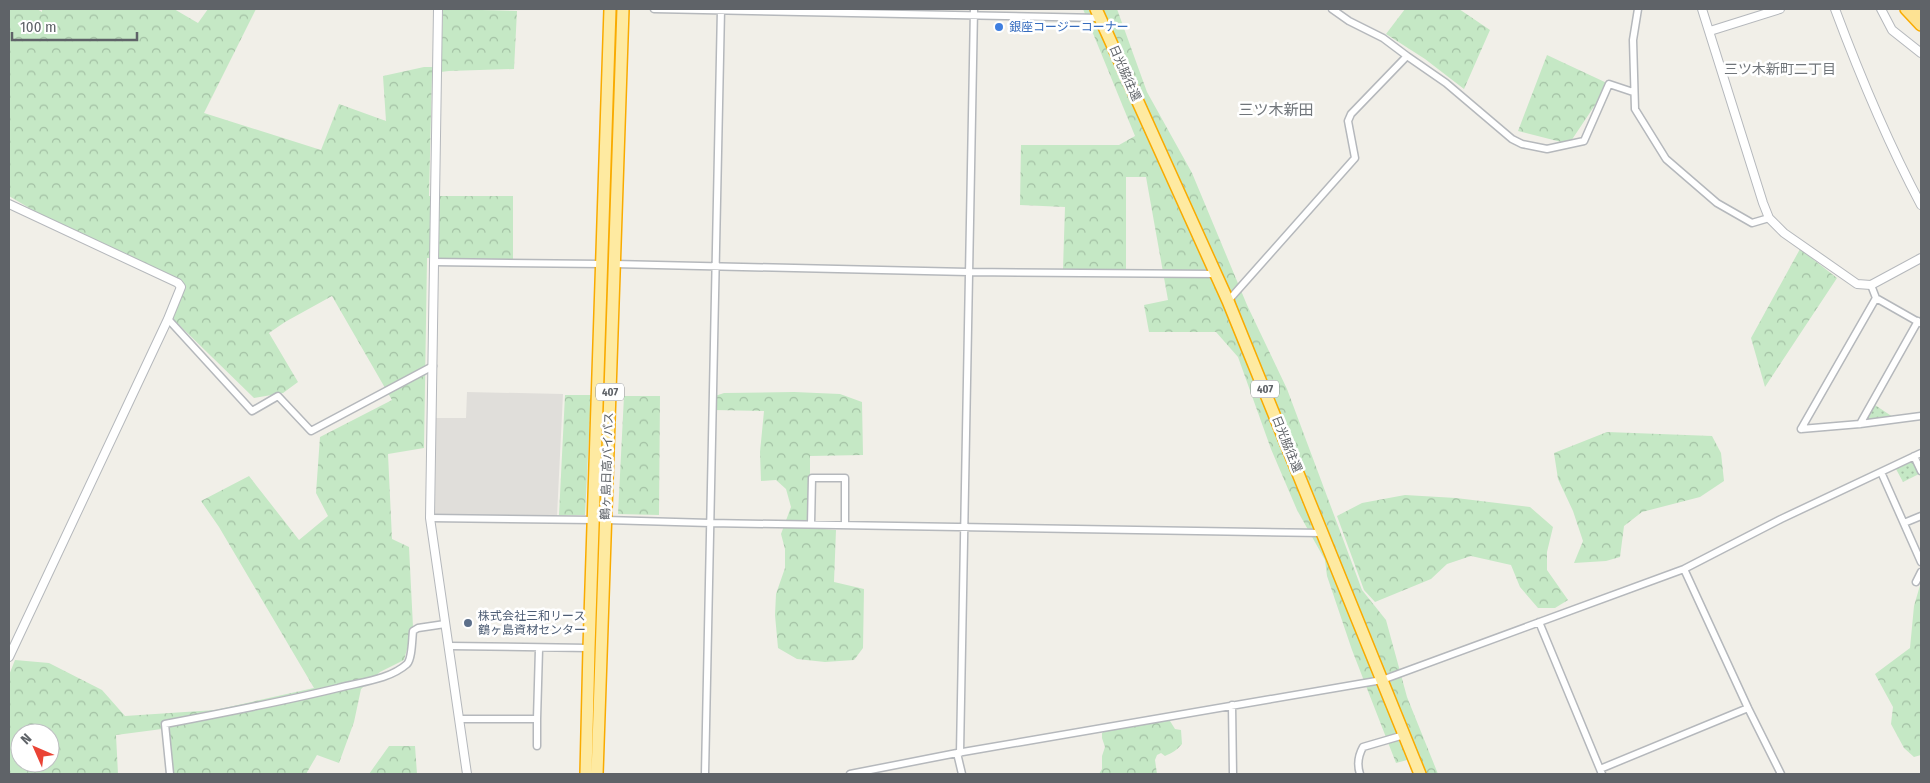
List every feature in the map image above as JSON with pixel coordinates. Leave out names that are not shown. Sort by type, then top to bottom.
[{"type":"highway","name":"鶴ヶ島日高バイパス","points":[[586,774],[610,9]]},
{"type":"highway","name":"鶴ヶ島日高バイパス","points":[[597,774],[623,9]]},
{"type":"highway","points":[[1906,9],[1921,24]]},
{"type":"highway","points":[[1918,9],[1921,13]]},
{"type":"highway","name":"日光脇往還","points":[[1099,13],[1228,301],[1420,774]]},
{"type":"street","points":[[438,9],[430,518],[468,774]]},
{"type":"street","points":[[654,9],[1099,13]]},
{"type":"street","points":[[1332,9],[1349,21],[1383,38],[1446,83],[1512,139],[1533,148],[1547,149],[1584,141],[1609,84],[1633,92]]},
{"type":"street","points":[[1638,9],[1632,40],[1635,108],[1666,159],[1700,191],[1733,213],[1752,223],[1769,218]]},
{"type":"street","points":[[1702,9],[1769,218],[1793,241],[1857,284],[1871,286],[1921,258]]},
{"type":"street","points":[[1710,31],[1780,9]]},
{"type":"street","points":[[1835,9],[1859,75],[1896,158],[1921,205]]},
{"type":"street","points":[[1881,9],[1892,30],[1921,53]]},
{"type":"street","points":[[705,774],[721,10]]},
{"type":"street","points":[[962,774],[959,753],[974,12]]},
{"type":"street","points":[[1228,301],[1355,158],[1348,120],[1350,114],[1407,56]]},
{"type":"street","points":[[9,204],[178,283],[181,287],[168,319],[9,657]]},
{"type":"street","points":[[434,262],[602,264]]},
{"type":"street","points":[[614,264],[968,272],[1216,274]]},
{"type":"street","points":[[1860,424],[1920,322],[1876,298],[1872,293],[1871,286]]},
{"type":"street","points":[[1876,298],[1800,428],[1860,424],[1921,416]]},
{"type":"street","points":[[168,319],[252,411],[278,396],[311,431],[433,366]]},
{"type":"street","points":[[850,774],[959,753],[1382,680],[1684,568],[1781,519],[1921,453]]},
{"type":"street","points":[[1914,456],[1921,472]]},
{"type":"street","points":[[1881,472],[1921,562]]},
{"type":"street","points":[[811,524],[812,478],[845,478],[844,525]]},
{"type":"street","points":[[1904,523],[1921,516]]},
{"type":"street","points":[[430,518],[594,520]]},
{"type":"street","points":[[606,520],[1322,533]]},
{"type":"street","points":[[1684,568],[1748,708],[1781,774]]},
{"type":"street","points":[[1916,582],[1921,572]]},
{"type":"street","points":[[1539,622],[1601,772],[1748,708]]},
{"type":"street","points":[[170,774],[165,724],[304,696],[382,677],[400,670],[409,662],[413,631],[418,628],[445,624]]},
{"type":"street","points":[[448,646],[539,649],[589,648]]},
{"type":"street","points":[[536,746],[539,649]]},
{"type":"street","points":[[1232,705],[1233,774]]},
{"type":"street","points":[[460,719],[537,720]]},
{"type":"street","points":[[1360,774],[1358,767],[1362,747],[1404,734]]},
{"type":"shaded area","points":[[467,392],[563,394],[557,516],[435,515],[436,418],[466,418]]},
{"type":"green space","points":[[9,9],[37,9],[42,12],[42,9],[174,9],[198,23],[208,9],[256,9],[204,113],[321,150],[339,104],[386,121],[383,76],[424,67],[441,67],[443,9],[517,11],[514,69],[432,73],[429,196],[513,196],[513,259],[427,258],[424,448],[388,454],[392,539],[409,547],[413,627],[404,660],[380,672],[361,689],[354,722],[339,763],[317,755],[306,774],[172,774],[162,729],[116,735],[118,774],[9,774],[9,675],[15,660],[49,663],[102,690],[125,716],[215,710],[314,688],[219,527],[201,501],[249,476],[299,540],[328,516],[316,493],[320,437],[392,400],[332,296],[269,333],[298,382],[283,393],[254,398],[172,318],[185,285],[41,215],[9,196]]},
{"type":"green space","points":[[1083,9],[1117,9],[1147,92],[1192,173],[1247,305],[1287,389],[1362,590],[1386,620],[1407,697],[1438,774],[1418,774],[1411,759],[1396,763],[1352,650],[1327,576],[1325,560],[1297,510],[1271,449],[1238,357],[1216,332],[1149,332],[1144,305],[1168,300],[1146,177],[1126,177],[1126,271],[1063,269],[1065,207],[1020,205],[1021,145],[1119,145],[1135,136]]},
{"type":"green space","points":[[1405,9],[1459,9],[1490,30],[1464,89],[1425,59],[1386,34]]},
{"type":"green space","points":[[1547,55],[1609,84],[1569,144],[1518,131]]},
{"type":"green space","points":[[1800,249],[1837,278],[1765,387],[1751,338]]},
{"type":"green space","points":[[794,392],[840,394],[862,402],[863,455],[810,456],[810,528],[836,530],[834,582],[864,589],[863,648],[854,660],[825,662],[797,659],[778,648],[775,615],[776,594],[785,568],[785,549],[781,534],[791,507],[786,489],[776,480],[761,481],[760,452],[764,411],[714,410],[715,396],[724,393]]},
{"type":"green space","points":[[565,395],[591,395],[585,515],[559,515]]},
{"type":"green space","points":[[624,396],[660,396],[659,515],[618,514]]},
{"type":"green space","points":[[1875,405],[1893,417],[1866,420]]},
{"type":"green space","points":[[1607,432],[1712,436],[1721,453],[1724,481],[1700,497],[1642,512],[1624,526],[1620,557],[1606,561],[1574,563],[1583,541],[1573,511],[1558,479],[1554,453]]},
{"type":"green space","points":[[1909,462],[1913,463],[1919,474],[1903,482],[1896,469]]},
{"type":"green space","points":[[1405,495],[1456,498],[1530,507],[1553,527],[1547,552],[1547,570],[1568,600],[1555,608],[1538,608],[1520,587],[1511,565],[1471,556],[1447,564],[1431,579],[1375,602],[1364,590],[1337,516],[1362,503]]},
{"type":"green space","points":[[1921,582],[1921,755],[1914,757],[1904,748],[1891,724],[1893,707],[1875,674],[1910,648],[1914,606]]},
{"type":"green space","points":[[1170,721],[1175,729],[1181,730],[1182,744],[1165,756],[1161,753],[1157,755],[1155,760],[1157,774],[1099,774],[1102,769],[1102,756],[1105,747],[1102,733],[1107,729]]},
{"type":"green space","points":[[389,746],[415,746],[417,774],[369,774]]},
{"type":"place","name":"銀座コージーコーナー","points":[[999,27]]},
{"type":"place","name":"株式会社三和リース 鶴ヶ島資材センター","points":[[468,623]]},
{"type":"district","name":"三ツ木新町二丁目","points":[[1780,69]]},
{"type":"district","name":"三ツ木新田","points":[[1276,110]]}]
